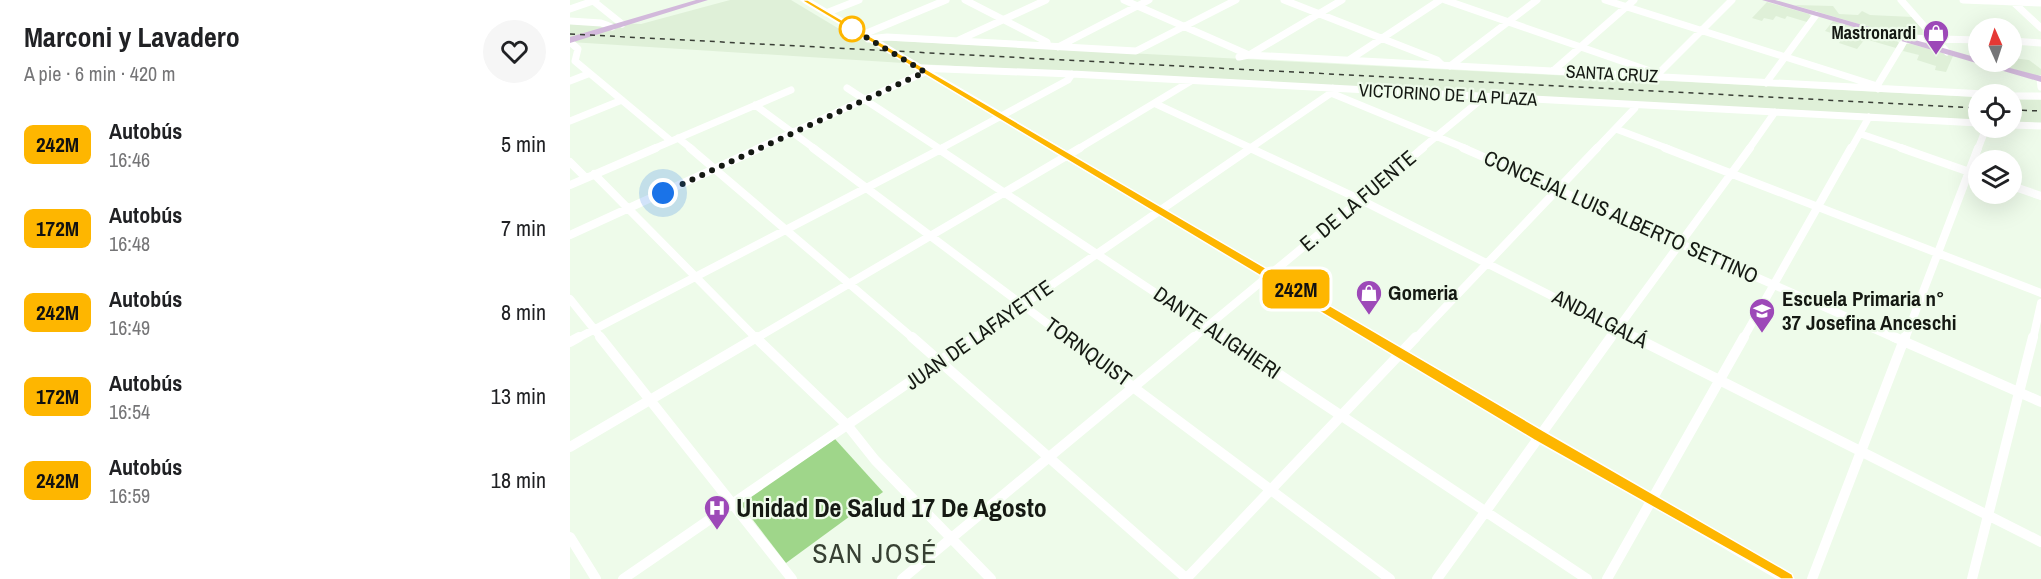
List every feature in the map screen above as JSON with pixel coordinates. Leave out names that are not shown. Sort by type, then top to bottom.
[{"type":"main road","points":[[570,41],[702,0]]},
{"type":"main road","points":[[1766,0],[1791,4],[1816,15],[1968,58]]},
{"type":"main road","points":[[2011,72],[2041,82]]},
{"type":"street","points":[[570,9],[594,0],[622,24]]},
{"type":"street","points":[[805,0],[1271,274],[1539,436],[1786,579]]},
{"type":"street","points":[[826,13],[858,0]]},
{"type":"street","points":[[865,37],[946,0]]},
{"type":"street","points":[[966,0],[1047,42],[1048,46]]},
{"type":"street","points":[[957,41],[1047,0]]},
{"type":"street","points":[[1125,0],[1250,55],[1342,0]]},
{"type":"street","points":[[1058,47],[1149,0]]},
{"type":"street","points":[[865,37],[1136,51],[1236,0]]},
{"type":"street","points":[[1284,0],[1437,60],[1442,65]]},
{"type":"street","points":[[1349,60],[1440,0]]},
{"type":"street","points":[[1445,0],[1658,76],[1731,0]]},
{"type":"street","points":[[1450,66],[1537,0]]},
{"type":"street","points":[[1605,0],[1878,87],[1904,40],[1911,37],[1968,40]]},
{"type":"street","points":[[1553,71],[1634,0]]},
{"type":"street","points":[[1901,0],[1947,52]]},
{"type":"street","points":[[1963,0],[2041,3]]},
{"type":"street","points":[[2012,1],[2041,28]]},
{"type":"street","points":[[1766,83],[1816,15]]},
{"type":"street","points":[[570,21],[606,23],[612,27]]},
{"type":"street","points":[[570,41],[578,48],[574,61],[588,75],[716,169],[1050,456],[1186,579],[1616,129],[1635,108],[1634,105]]},
{"type":"street","points":[[2022,42],[2041,43]]},
{"type":"street","name":"SANTA CRUZ","points":[[1239,57],[1250,55],[1968,93]]},
{"type":"street","points":[[570,235],[865,100],[922,70]]},
{"type":"street","name":"VICTORINO DE LA PLAZA","points":[[922,70],[1072,74],[1332,91],[1968,122]]},
{"type":"street","points":[[570,342],[941,149],[1068,80],[1072,74]]},
{"type":"street","points":[[570,81],[588,75]]},
{"type":"street","points":[[570,447],[1156,104],[1191,81]]},
{"type":"street","name":"DANTE ALIGHIERI","points":[[847,88],[1587,579]]},
{"type":"street","points":[[570,184],[791,90]]},
{"type":"street","name":"CONCEJAL LUIS ALBERTO SETTINO","points":[[1332,91],[2041,402]]},
{"type":"street","name":"JUAN DE LAFAYETTE","points":[[622,579],[848,426],[1332,91]]},
{"type":"street","points":[[2022,96],[2041,96]]},
{"type":"street","name":"E. DE LA FUENTE","points":[[902,579],[1478,102],[1480,97]]},
{"type":"street","points":[[570,121],[622,100]]},
{"type":"street","name":"ANDALGALÁ","points":[[1156,104],[1489,263],[2041,542]]},
{"type":"street","name":"TORNQUIST","points":[[755,105],[1390,579]]},
{"type":"street","points":[[1437,579],[1539,436],[1681,245],[1775,112]]},
{"type":"street","points":[[1607,579],[1869,117]]},
{"type":"street","points":[[2022,125],[2041,126]]},
{"type":"street","points":[[1616,129],[2041,293]]},
{"type":"street","points":[[1861,134],[1968,171]]},
{"type":"street","points":[[570,162],[628,209],[756,338],[848,426],[875,460],[991,579]]},
{"type":"street","points":[[1812,579],[1939,254],[1968,187]]},
{"type":"street","points":[[2022,189],[2041,196]]},
{"type":"street","points":[[570,299],[792,579]]},
{"type":"street","points":[[1972,579],[2021,393],[2041,303]]},
{"type":"street","points":[[570,537],[596,579]]},
{"type":"shaded area","points":[[730,0],[791,0],[856,39],[1968,96],[1968,119],[919,64],[570,42],[570,21],[641,24]]},
{"type":"shaded area","points":[[1767,2],[1809,14],[1811,17],[1807,22],[1787,16],[1785,19],[1776,16],[1773,20],[1764,18],[1762,21],[1752,18]]},
{"type":"shaded area","points":[[1794,5],[1833,6],[1839,14],[1858,15],[1862,11],[1870,15],[1913,17],[1929,35],[1897,35]]},
{"type":"shaded area","points":[[1833,21],[1895,39],[1899,43],[1896,48],[1865,39],[1857,49],[1839,43],[1843,37],[1825,31]]},
{"type":"shaded area","points":[[1906,44],[1953,56],[1946,72],[1935,70],[1936,66],[1917,60],[1919,55],[1903,51]]},
{"type":"shaded area","points":[[2022,59],[2029,60],[2041,69],[2041,77],[2022,72]]},
{"type":"shaded area","points":[[2022,99],[2041,100],[2041,124],[2022,123]]},
{"type":"green space","points":[[835,439],[883,492],[786,563],[740,503]]},
{"type":"railway","points":[[570,34],[1968,107]]},
{"type":"railway","points":[[2022,110],[2041,111]]},
{"type":"bus line","name":"242M","points":[[805,0],[1271,274],[1539,436],[1786,579]]},
{"type":"place","name":"Mastronardi","points":[[1936,56]]},
{"type":"place","name":"Gomeria","points":[[1369,316]]},
{"type":"place","name":"Escuela Primaria n° 37 Josefina Anceschi","points":[[1762,334]]},
{"type":"place","name":"Unidad De Salud 17 De Agosto","points":[[717,531]]},
{"type":"district","name":"SAN JOSÉ","points":[[875,553]]},
{"type":"route","points":[[663,193],[925,72],[852,29]]}]
